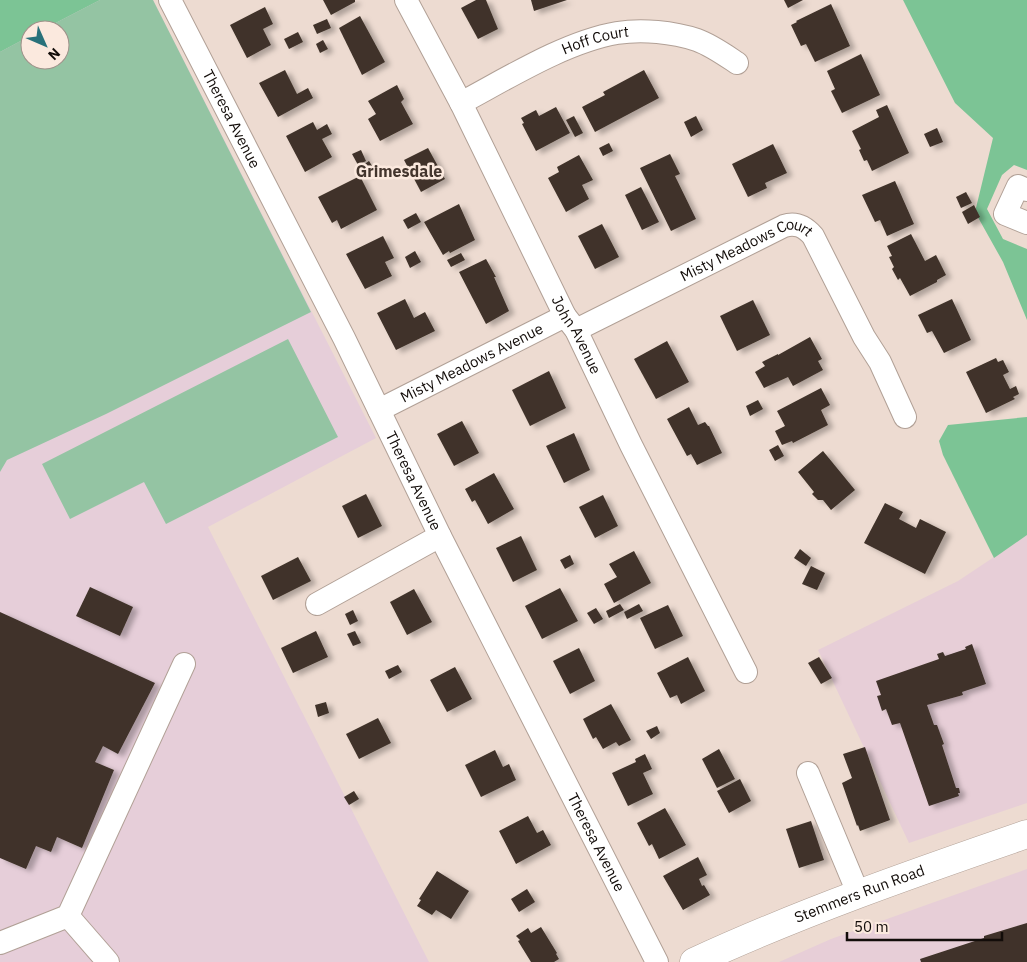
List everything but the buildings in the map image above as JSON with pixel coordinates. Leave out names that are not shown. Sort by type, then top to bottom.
[{"type":"main road","name":"Stemmers Run Road","points":[[694,962],[758,933],[858,893],[1027,834]]},
{"type":"street","name":"Theresa Avenue","points":[[170,0],[340,329],[440,536],[657,962]]},
{"type":"street","name":"John Avenue","points":[[406,0],[461,103],[746,672]]},
{"type":"street","name":"Hoff Court","points":[[461,103],[579,43],[618,33],[641,31],[698,40],[718,50],[737,63]]},
{"type":"street","points":[[1027,190],[1018,186],[1005,214],[1027,223]]},
{"type":"street","name":"Misty Meadows Court","points":[[571,323],[784,226],[800,225],[813,236],[864,337],[880,362],[904,417]]},
{"type":"street","name":"Misty Meadows Avenue","points":[[378,410],[571,323]]},
{"type":"street","points":[[317,604],[440,536]]},
{"type":"street","points":[[0,943],[68,916],[184,664]]},
{"type":"street","points":[[808,773],[858,893]]},
{"type":"street","points":[[68,916],[108,962]]},
{"type":"shaded area","points":[[0,0],[153,0],[376,438],[208,527],[429,962],[0,962]]},
{"type":"shaded area","points":[[1027,535],[1027,803],[909,843],[818,650],[958,581]]},
{"type":"shaded area","points":[[1027,869],[1027,962],[779,962],[831,939]]},
{"type":"green space","points":[[0,0],[100,0],[61,20],[20,20],[20,41],[0,52]]},
{"type":"green space","points":[[100,0],[153,0],[311,312],[106,414],[7,460],[0,472],[0,52],[20,41],[20,70],[70,70],[70,20],[61,20]]},
{"type":"green space","points":[[903,0],[1027,0],[1027,170],[1014,165],[1002,175],[987,209],[1003,239],[1027,249],[1027,320],[1003,262],[975,212],[993,138],[955,103]]},
{"type":"green space","points":[[288,339],[338,437],[166,524],[144,482],[70,519],[42,464]]},
{"type":"green space","points":[[1027,417],[1027,535],[994,558],[943,455],[939,441],[948,425]]},
{"type":"district","name":"Grimesdale","points":[[399,171]]}]
